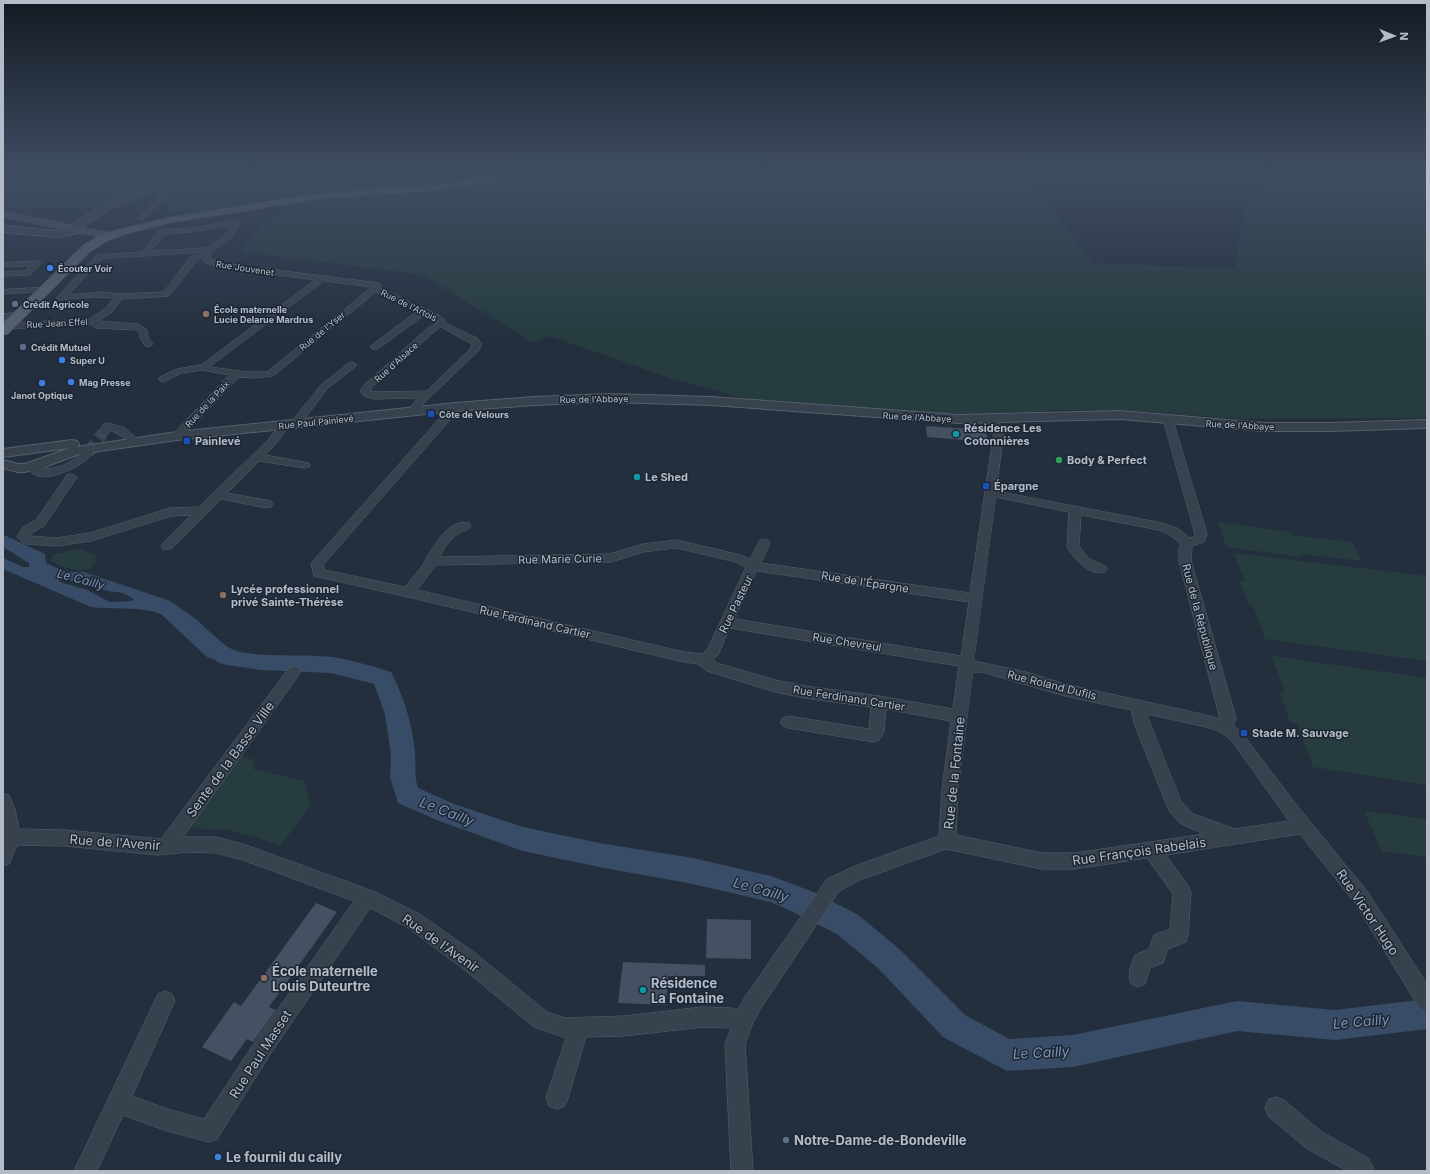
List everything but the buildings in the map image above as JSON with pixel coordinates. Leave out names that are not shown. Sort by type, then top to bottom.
[{"type":"main road","points":[[71,228],[110,236]]},
{"type":"main road","points":[[5,325],[18,316],[86,249],[110,236],[133,228]]},
{"type":"street","points":[[144,254],[164,232],[202,228]]},
{"type":"street","points":[[120,297],[166,294],[194,258],[207,252],[211,246],[226,239],[233,228]]},
{"type":"street","points":[[3,229],[56,234],[77,229]]},
{"type":"street","name":"Rue Jouvenet","points":[[120,297],[119,295],[113,294],[60,298],[100,256],[207,252],[208,261],[220,266],[292,275]]},
{"type":"street","points":[[3,265],[37,263],[27,273],[3,274]]},
{"type":"street","name":"Rue de l'Artois","points":[[292,275],[377,286],[375,289],[423,311],[438,319],[441,324],[474,340],[477,344],[474,350],[427,395]]},
{"type":"street","points":[[163,379],[180,371],[204,366],[321,279]]},
{"type":"street","points":[[3,292],[45,289]]},
{"type":"street","name":"Rue de l'Yser","points":[[237,373],[262,376],[270,374],[375,289]]},
{"type":"street","name":"Rue Jean Effel","points":[[5,325],[92,321],[109,310],[120,297]]},
{"type":"street","points":[[375,347],[423,311]]},
{"type":"street","points":[[92,321],[96,324],[138,327],[143,330],[144,337],[148,344]]},
{"type":"street","name":"Rue d'Alsace","points":[[427,395],[375,396],[367,394],[365,391],[367,387],[432,329],[441,324]]},
{"type":"street","points":[[167,546],[290,425],[325,386],[352,365]]},
{"type":"street","points":[[204,366],[206,368],[237,373]]},
{"type":"street","name":"Rue de la Paix","points":[[177,436],[237,373]]},
{"type":"street","points":[[413,412],[420,401],[427,395]]},
{"type":"street","name":"Rue de l'Abbaye","points":[[451,408],[580,399],[632,398],[712,401],[925,418],[992,419],[1095,414],[1293,428],[1427,424]]},
{"type":"street","name":"Rue Paul Painlevé","points":[[177,436],[451,408]]},
{"type":"street","name":"Rue Ferdinand Cartier","points":[[451,408],[445,419],[317,564],[319,573],[408,592],[684,657],[702,659],[712,667],[775,686],[959,716]]},
{"type":"street","name":"Rue de la Fontaine","points":[[742,1171],[736,1044],[743,1021],[752,1004],[834,885],[855,874],[946,841],[948,833],[950,790],[959,716],[999,431],[992,419]]},
{"type":"street","points":[[991,493],[1168,528],[1188,543],[1200,539],[1201,534],[1168,419]]},
{"type":"street","points":[[103,434],[108,426],[121,430],[131,438]]},
{"type":"street","points":[[3,464],[18,468],[47,457],[131,438],[164,435],[177,436]]},
{"type":"street","points":[[3,453],[47,457],[79,450],[177,436]]},
{"type":"street","points":[[47,457],[36,471],[38,473],[52,472],[75,465],[88,453]]},
{"type":"street","points":[[257,457],[305,465]]},
{"type":"street","points":[[71,477],[40,523],[27,530],[23,537],[27,540],[46,542],[91,537],[105,534],[170,512],[201,511]]},
{"type":"street","points":[[218,495],[267,504]]},
{"type":"street","points":[[1075,510],[1073,547],[1084,561],[1101,569]]},
{"type":"street","points":[[408,592],[432,561],[436,551],[452,532],[465,526]]},
{"type":"street","points":[[36,529],[34,532],[41,536],[73,539]]},
{"type":"street","name":"Rue de la République","points":[[1188,543],[1185,548],[1185,561],[1228,718],[1224,727]]},
{"type":"street","name":"Rue Marie Curie","points":[[432,561],[611,558],[634,550],[667,544],[676,544],[740,559],[754,566]]},
{"type":"street","name":"Rue Pasteur","points":[[702,659],[706,658],[713,651],[764,544]]},
{"type":"street","name":"Rue de l'Épargne","points":[[754,566],[976,598]]},
{"type":"street","name":"Rue Chevreul","points":[[726,622],[967,664]]},
{"type":"street","name":"Rue Roland Dufils","points":[[967,664],[1026,678],[1065,690],[1203,720],[1224,727]]},
{"type":"street","name":"Sente de la Basse Ville","points":[[166,846],[294,672]]},
{"type":"street","points":[[788,722],[874,736],[876,732],[879,702]]},
{"type":"street","points":[[1137,706],[1143,726],[1175,806],[1187,818],[1195,823],[1237,837]]},
{"type":"street","name":"Rue Victor Hugo","points":[[1224,727],[1236,736],[1304,826],[1361,897],[1425,999]]},
{"type":"street","points":[[3,800],[7,809],[12,837],[3,858]]},
{"type":"street","name":"Rue François Rabelais","points":[[946,841],[1042,861],[1089,860],[1304,826]]},
{"type":"street","name":"Rue de l'Avenir","points":[[12,837],[65,838],[158,847],[188,844],[216,845],[229,848],[366,897],[414,921],[528,1007],[541,1020],[565,1028],[624,1026],[703,1017],[731,1018],[743,1021]]},
{"type":"street","points":[[1138,977],[1142,962],[1156,956],[1162,942],[1179,935],[1182,892],[1151,849]]},
{"type":"street","name":"Rue Paul Masset","points":[[118,1102],[167,1120],[210,1131],[264,1046],[366,897]]},
{"type":"street","points":[[85,1171],[165,1001]]},
{"type":"street","points":[[557,1098],[578,1028]]},
{"type":"street","points":[[1276,1108],[1314,1140],[1360,1166],[1364,1171]]},
{"type":"green space","points":[[260,228],[1067,228],[1093,263],[1235,269],[1241,228],[1427,228],[1427,418],[1242,419],[1139,411],[1060,410],[993,414],[789,411],[667,377],[550,336],[532,342],[423,275],[241,251]]},
{"type":"green space","points":[[1218,522],[1290,532],[1292,535],[1352,542],[1362,561],[1301,554],[1302,557],[1226,547]]},
{"type":"green space","points":[[79,549],[95,555],[96,561],[90,569],[68,569],[49,560],[55,554]]},
{"type":"green space","points":[[1234,553],[1427,576],[1427,661],[1265,639],[1253,606],[1249,605],[1240,581],[1245,582]]},
{"type":"green space","points":[[1272,656],[1427,678],[1427,785],[1313,767],[1297,723],[1290,722],[1280,692],[1285,693]]},
{"type":"green space","points":[[236,755],[255,760],[253,769],[304,781],[311,805],[280,846],[259,838],[229,830],[184,828]]},
{"type":"green space","points":[[1364,811],[1427,819],[1427,857],[1382,851]]},
{"type":"water","points":[[4,535],[45,554],[46,563],[66,572],[84,572],[170,601],[196,619],[227,648],[216,660],[207,657],[161,614],[136,609],[91,607],[3,569],[3,558],[23,567],[29,567],[29,563],[3,547]],"holes":[[[61,578],[109,591],[123,593],[134,599],[132,601],[110,602],[87,590],[60,582],[59,580]]]},
{"type":"waterway","name":"Le Cailly","points":[[201,636],[227,657],[261,662],[331,665],[360,671],[383,678],[397,714],[403,755],[402,777],[407,795],[448,813],[523,839],[599,855],[693,871],[771,889],[801,901],[847,924],[888,958],[954,1026],[1007,1055],[1073,1051],[1237,1016],[1335,1025],[1427,1014]]},
{"type":"tunnel","points":[[88,453],[103,433]]},
{"type":"place","name":"Écouter Voir","points":[[50,268]]},
{"type":"place","name":"Crédit Agricole","points":[[15,304]]},
{"type":"place","name":"École maternelle Lucie Delarue Mardrus","points":[[206,314]]},
{"type":"place","name":"Crédit Mutuel","points":[[23,347]]},
{"type":"place","name":"Super U","points":[[62,360]]},
{"type":"place","name":"Mag Presse","points":[[71,382]]},
{"type":"place","name":"Janot Optique","points":[[42,383]]},
{"type":"place","name":"Côte de Velours","points":[[431,414]]},
{"type":"place","name":"Résidence Les Cotonnières","points":[[956,434]]},
{"type":"place","name":"Painlevé","points":[[187,441]]},
{"type":"place","name":"Body & Perfect","points":[[1059,460]]},
{"type":"place","name":"Le Shed","points":[[637,477]]},
{"type":"place","name":"Épargne","points":[[986,486]]},
{"type":"place","name":"Lycée professionnel privé Sainte-Thérèse","points":[[223,595]]},
{"type":"place","name":"Stade M. Sauvage","points":[[1244,733]]},
{"type":"place","name":"École maternelle Louis Duteurtre","points":[[264,978]]},
{"type":"place","name":"Résidence La Fontaine","points":[[643,990]]},
{"type":"place","name":"Notre-Dame-de-Bondeville","points":[[786,1140]]},
{"type":"place","name":"Le fournil du cailly","points":[[218,1157]]}]
